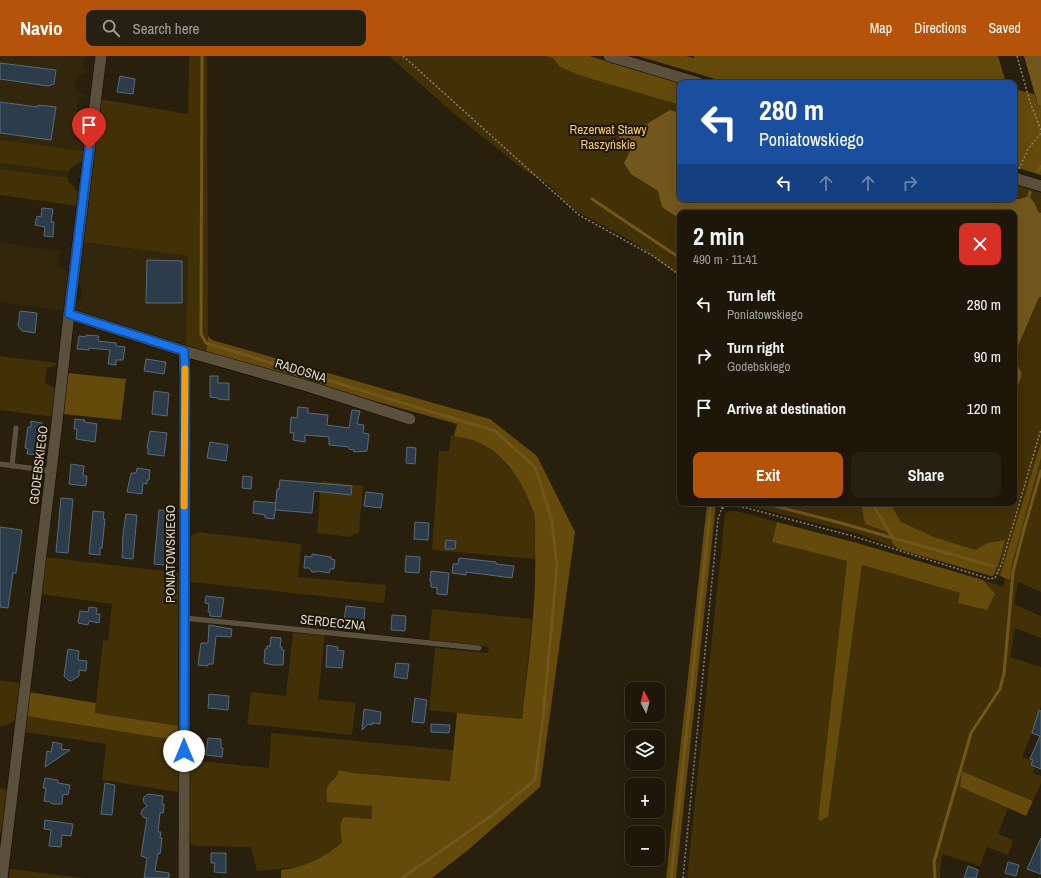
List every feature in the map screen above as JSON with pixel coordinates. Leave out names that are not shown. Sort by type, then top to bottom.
[{"type":"street","name":"GODEBSKIEGO","points":[[2,878],[101,56]]},
{"type":"street","points":[[608,56],[688,80]]},
{"type":"street","points":[[1017,179],[1041,186]]},
{"type":"street","points":[[69,314],[184,351]]},
{"type":"street","name":"RADOSNA","points":[[184,351],[304,385],[410,419]]},
{"type":"street","name":"PONIATOWSKIEGO","points":[[184,351],[184,878]]},
{"type":"lane","points":[[12,466],[16,428]]},
{"type":"lane","points":[[0,464],[51,470]]},
{"type":"lane","name":"SERDECZNA","points":[[184,618],[479,648]]},
{"type":"path","points":[[403,56],[579,215],[653,256],[677,273]]},
{"type":"path","points":[[1017,56],[1030,102],[1041,130]]},
{"type":"path","points":[[1017,172],[1028,149],[1041,133]]},
{"type":"path","points":[[722,509],[726,506],[747,508],[856,537],[992,579],[995,578],[1002,564],[1005,549],[1041,429]]},
{"type":"path","points":[[683,878],[718,519],[722,509],[722,506]]},
{"type":"shaded area","points":[[0,56],[87,56],[84,59],[83,69],[88,70],[85,74],[77,77],[75,88],[88,98],[79,97],[74,138],[84,145],[82,161],[69,169],[68,180],[78,192],[0,195]]},
{"type":"shaded area","points":[[546,56],[589,56],[677,82],[677,104],[579,75],[560,67],[553,58]]},
{"type":"shaded area","points":[[638,56],[686,56],[694,58],[694,56],[998,56],[1005,80],[719,80]]},
{"type":"shaded area","points":[[1024,56],[1041,56],[1041,106],[1038,105]]},
{"type":"shaded area","points":[[1017,90],[1034,94],[1038,105],[1041,106],[1041,175],[1017,168]]},
{"type":"shaded area","points":[[670,110],[677,112],[677,202],[1017,202],[1017,199],[1029,196],[1035,204],[1038,212],[1041,213],[1041,297],[1039,297],[1017,348],[1017,210],[677,210],[677,217],[662,207],[658,191],[631,174],[624,163],[630,151],[619,137],[619,132],[629,132],[640,128]]},
{"type":"shaded area","points":[[0,242],[60,251],[58,265],[69,272],[64,311],[0,302]]},
{"type":"shaded area","points":[[82,242],[189,256],[186,349],[80,313],[76,310],[74,305],[81,299],[82,291],[77,279]]},
{"type":"shaded area","points":[[208,336],[212,340],[490,419],[537,456],[575,532],[540,787],[468,850],[432,878],[281,878],[281,870],[298,867],[314,861],[342,842],[340,826],[344,817],[371,819],[372,806],[327,802],[327,788],[339,770],[353,773],[450,781],[457,713],[522,719],[532,633],[535,590],[535,522],[534,514],[526,493],[514,473],[499,456],[477,442],[454,436],[457,424],[206,354]]},
{"type":"shaded area","points":[[1017,362],[1022,374],[1017,388]]},
{"type":"shaded area","points":[[67,373],[126,379],[121,420],[63,414]]},
{"type":"shaded area","points":[[1041,443],[1041,458],[1012,564],[1010,580],[1000,576]]},
{"type":"shaded area","points":[[707,506],[716,506],[676,878],[666,878]]},
{"type":"shaded area","points":[[862,506],[892,506],[901,522],[934,537],[975,550],[988,543],[1005,540],[999,562],[993,576],[991,576],[898,549],[893,544],[887,532],[865,524]]},
{"type":"shaded area","points":[[777,522],[857,543],[983,580],[995,594],[987,610],[958,603],[960,593],[862,565],[828,817],[821,821],[818,819],[847,561],[772,542]]},
{"type":"shaded area","points":[[29,692],[96,703],[95,713],[180,726],[179,741],[26,716]]},
{"type":"shaded area","points":[[962,771],[1033,801],[1026,816],[960,787]]},
{"type":"green space","points":[[189,56],[207,56],[208,336],[206,354],[186,349],[188,256],[82,242],[100,99],[188,114]]},
{"type":"green space","name":"Rezerwat Stawy Raszyńskie","points":[[389,56],[587,56],[677,83],[677,202],[1017,202],[1017,185],[1041,193],[1041,592],[1018,582],[1014,604],[1041,616],[1041,638],[1015,628],[1010,657],[1041,667],[1041,706],[1022,757],[1033,761],[1031,765],[1035,767],[1033,773],[1041,776],[1041,783],[1033,801],[963,771],[960,787],[1008,808],[998,834],[1013,840],[1008,855],[987,847],[980,866],[942,854],[940,878],[687,878],[725,514],[729,511],[737,511],[777,522],[772,542],[847,561],[818,819],[826,820],[828,817],[862,565],[960,593],[995,594],[983,580],[1003,587],[1005,578],[1007,578],[894,538],[876,506],[1017,506],[1017,210],[677,210],[677,275],[633,242],[576,211],[563,200],[551,186],[524,170],[453,113]]},
{"type":"green space","points":[[0,140],[83,151],[82,161],[69,169],[69,172],[0,163]]},
{"type":"green space","points":[[0,169],[68,178],[68,181],[78,192],[77,206],[0,195]]},
{"type":"green space","points":[[0,356],[56,363],[57,365],[47,368],[45,383],[57,389],[54,417],[0,410]]},
{"type":"green space","points":[[451,435],[474,440],[490,449],[507,465],[521,484],[527,495],[535,521],[535,559],[432,550],[439,451],[449,451]]},
{"type":"green space","points":[[321,481],[363,486],[359,532],[349,537],[317,533]]},
{"type":"green space","points":[[749,506],[862,506],[865,524],[887,532],[893,544],[898,549],[859,534]]},
{"type":"green space","points":[[199,532],[301,544],[298,577],[386,585],[384,603],[191,582],[189,577],[189,540],[191,535]]},
{"type":"green space","points":[[45,557],[180,573],[180,726],[95,713],[103,640],[108,641],[112,604],[41,594]]},
{"type":"green space","points":[[432,609],[532,619],[522,720],[429,710],[435,648],[488,653],[489,647],[429,640]]},
{"type":"green space","points":[[293,632],[325,635],[318,699],[356,703],[352,735],[247,724],[251,692],[286,696]]},
{"type":"green space","points":[[0,680],[19,683],[20,692],[17,719],[0,727]]},
{"type":"green space","points":[[26,716],[179,741],[178,792],[102,780],[106,744],[24,732]]},
{"type":"green space","points":[[271,733],[453,750],[451,781],[353,773],[339,770],[339,776],[328,786],[372,806],[371,819],[340,827],[342,842],[317,860],[300,867],[257,871],[251,847],[196,846],[191,844],[188,840],[189,760],[269,768]]},
{"type":"green space","points":[[0,788],[9,789],[4,831],[0,833]]},
{"type":"green space","points":[[10,869],[84,878],[9,878]]},
{"type":"building","points":[[0,63],[56,70],[54,84],[48,86],[0,79]]},
{"type":"building","points":[[120,76],[135,79],[133,94],[117,92]]},
{"type":"building","points":[[0,102],[38,107],[38,105],[56,107],[51,140],[0,133]]},
{"type":"building","points":[[42,208],[53,209],[51,222],[54,222],[53,237],[44,236],[45,227],[35,225],[37,216],[41,217]]},
{"type":"building","points":[[147,260],[182,261],[182,303],[146,303]]},
{"type":"building","points":[[20,311],[37,313],[35,333],[22,331],[18,326]]},
{"type":"building","points":[[86,335],[99,336],[98,341],[116,343],[116,346],[125,347],[123,360],[116,360],[116,365],[108,364],[110,350],[89,348],[89,350],[77,349],[79,336],[86,337]]},
{"type":"building","points":[[146,359],[166,362],[164,374],[144,371]]},
{"type":"building","points":[[210,376],[218,376],[218,383],[229,383],[229,400],[210,397]]},
{"type":"building","points":[[154,391],[169,393],[167,416],[152,414]]},
{"type":"building","points":[[298,407],[308,408],[308,413],[328,415],[327,425],[349,428],[352,410],[360,411],[357,424],[364,425],[363,433],[369,434],[367,451],[354,452],[354,450],[349,449],[349,447],[329,445],[329,437],[305,435],[305,442],[293,440],[294,433],[290,433],[291,417],[297,418]]},
{"type":"building","points":[[75,419],[85,420],[84,422],[97,424],[95,442],[76,439],[77,429],[74,429]]},
{"type":"building","points":[[31,421],[42,423],[38,455],[27,454],[28,449],[25,448],[28,427],[31,427]]},
{"type":"building","points":[[150,431],[167,433],[164,456],[148,454],[147,448]]},
{"type":"building","points":[[210,442],[228,445],[226,461],[207,458]]},
{"type":"building","points":[[407,447],[416,448],[415,464],[406,463]]},
{"type":"building","points":[[71,464],[84,466],[83,476],[87,476],[86,486],[69,484]]},
{"type":"building","points":[[137,468],[150,470],[147,484],[143,483],[142,494],[127,492],[131,473],[136,473]]},
{"type":"building","points":[[243,476],[252,477],[251,489],[242,488]]},
{"type":"building","points":[[280,480],[352,486],[351,495],[314,491],[312,513],[275,510],[277,489],[279,489]]},
{"type":"building","points":[[366,492],[383,494],[381,508],[364,506]]},
{"type":"building","points":[[61,498],[73,499],[68,553],[56,552]]},
{"type":"building","points":[[254,501],[276,503],[274,519],[265,518],[265,515],[253,513]]},
{"type":"building","points":[[159,510],[171,511],[168,551],[165,565],[154,564]]},
{"type":"building","points":[[93,511],[104,512],[103,519],[105,519],[100,555],[89,554]]},
{"type":"building","points":[[126,514],[137,515],[133,559],[122,558]]},
{"type":"building","points":[[415,522],[429,523],[428,540],[414,539]]},
{"type":"building","points":[[0,527],[22,530],[16,573],[13,573],[8,608],[0,607]]},
{"type":"building","points":[[446,540],[456,541],[455,549],[445,549]]},
{"type":"building","points":[[312,554],[331,557],[331,559],[335,560],[334,569],[330,569],[329,573],[318,571],[312,572],[309,568],[304,568],[305,556],[312,557]]},
{"type":"building","points":[[406,556],[420,557],[419,573],[405,572]]},
{"type":"building","points":[[459,558],[496,562],[496,564],[514,566],[512,578],[466,572],[466,575],[452,573],[453,564],[458,564]]},
{"type":"building","points":[[431,571],[449,573],[447,595],[437,594],[437,588],[431,587]]},
{"type":"building","points":[[206,596],[224,598],[221,617],[210,616],[210,612],[208,612],[209,604],[205,603]]},
{"type":"building","points":[[346,606],[365,608],[364,621],[353,619],[353,622],[363,623],[362,630],[339,628],[340,621],[344,621]]},
{"type":"building","points":[[89,607],[97,608],[96,614],[100,614],[99,623],[89,621],[88,625],[78,623],[80,611],[88,612]]},
{"type":"building","points":[[392,615],[406,616],[405,631],[391,630]]},
{"type":"building","points":[[329,621],[339,622],[338,629],[328,628]]},
{"type":"building","points":[[209,625],[232,629],[231,637],[216,636],[213,664],[208,664],[208,666],[198,665],[201,643],[208,643]]},
{"type":"building","points":[[271,637],[281,638],[280,647],[284,650],[283,665],[264,663],[265,649],[267,649],[267,646],[270,646]]},
{"type":"building","points":[[327,645],[338,647],[337,650],[344,651],[342,668],[326,667]]},
{"type":"building","points":[[68,649],[79,651],[78,660],[87,661],[86,671],[79,670],[79,676],[71,681],[64,676]]},
{"type":"building","points":[[396,663],[409,664],[407,679],[394,677]]},
{"type":"building","points":[[209,694],[229,696],[228,710],[208,708]]},
{"type":"building","points":[[415,698],[427,700],[424,723],[412,722]]},
{"type":"building","points":[[364,709],[381,712],[380,724],[368,724],[362,730]]},
{"type":"building","points":[[1039,710],[1041,711],[1041,769],[1031,765],[1033,760],[1030,759],[1040,736],[1032,733]]},
{"type":"building","points":[[431,724],[450,725],[449,733],[431,732]]},
{"type":"building","points":[[208,738],[221,739],[221,748],[223,748],[222,757],[206,755]]},
{"type":"building","points":[[53,742],[62,744],[61,749],[70,750],[45,767],[47,751],[51,752]]},
{"type":"building","points":[[45,778],[58,780],[58,783],[70,785],[68,795],[63,794],[62,804],[52,804],[51,802],[44,801],[46,788],[43,788]]},
{"type":"building","points":[[105,783],[115,785],[112,815],[101,814]]},
{"type":"building","points":[[148,794],[163,796],[162,804],[164,804],[164,808],[163,813],[160,813],[158,832],[161,832],[160,838],[162,838],[160,854],[158,853],[155,871],[169,873],[169,878],[144,878],[147,858],[141,856],[147,818],[144,818],[141,814],[142,810],[147,806],[143,801],[144,797]]},
{"type":"building","points":[[45,820],[73,824],[71,836],[62,835],[61,847],[49,846],[51,830],[44,829]]},
{"type":"building","points":[[1041,838],[1041,874],[1027,869]]},
{"type":"building","points":[[211,853],[226,853],[226,873],[214,872],[215,863],[211,863]]},
{"type":"building","points":[[1008,862],[1019,865],[1016,876],[1005,873]]},
{"type":"building","points":[[968,866],[978,870],[976,878],[964,878]]},
{"type":"waterway","points":[[202,56],[201,334],[206,343],[495,431],[535,467],[552,521],[557,567],[543,718],[535,780],[488,818],[402,878]]},
{"type":"waterway","points":[[1038,172],[1041,166]]},
{"type":"waterway","points":[[1029,196],[1030,192]]},
{"type":"waterway","points":[[592,199],[677,256]]},
{"type":"waterway","points":[[935,878],[934,862],[971,733],[1000,689],[1004,673],[1013,572],[1041,471]]},
{"type":"waterway","points":[[671,878],[711,506]]},
{"type":"waterway","points":[[775,506],[893,538]]},
{"type":"waterway","points":[[874,506],[893,538],[993,566]]},
{"type":"slow traffic","points":[[184,506],[185,369]]},
{"type":"route","points":[[89,149],[69,314],[184,351],[184,751]]}]
